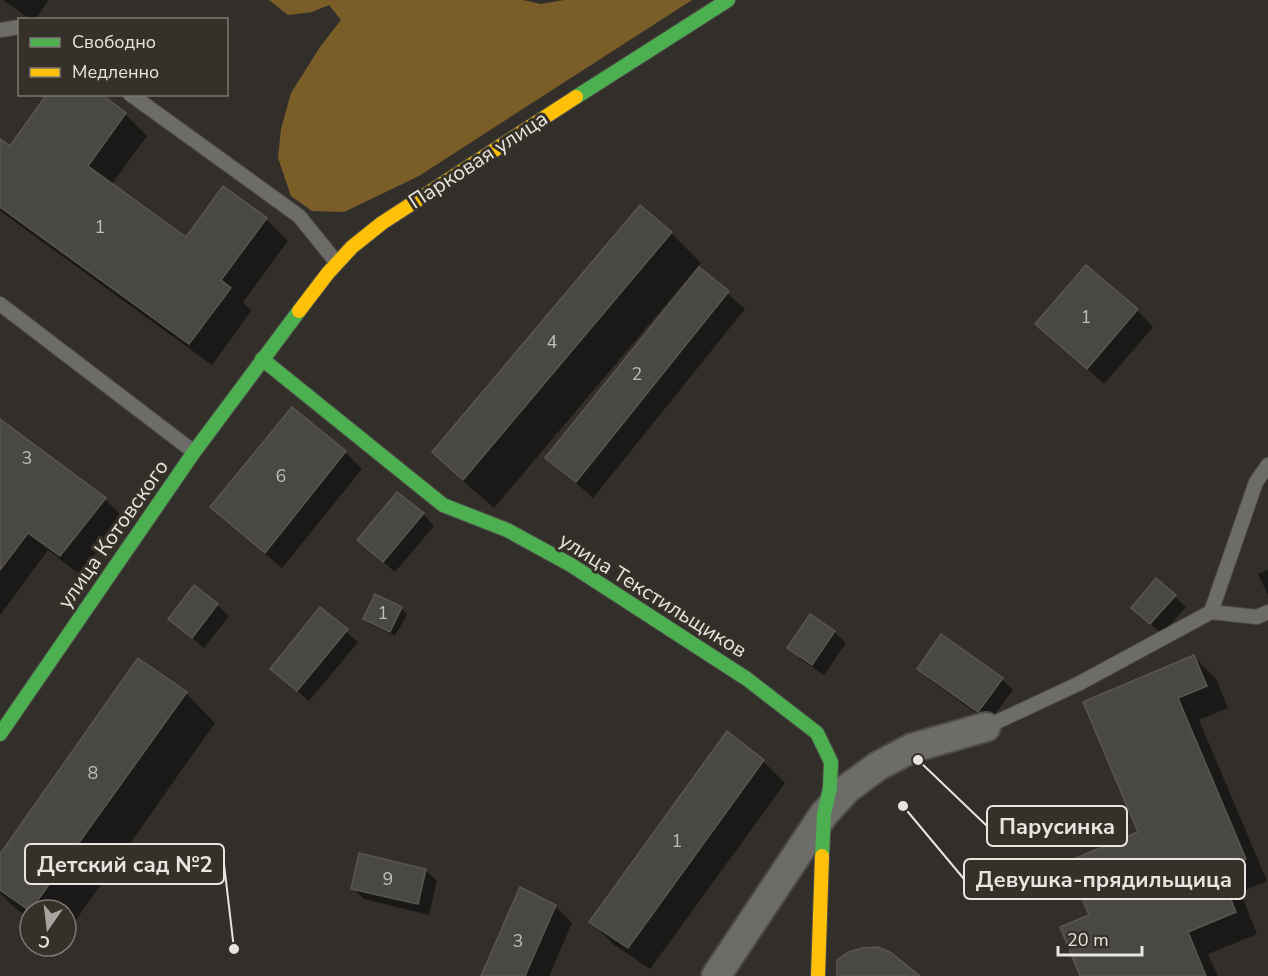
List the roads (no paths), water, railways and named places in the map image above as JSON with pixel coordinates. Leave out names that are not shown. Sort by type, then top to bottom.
[{"type":"street","name":"Парковая улица","points":[[262,359],[337,263],[352,247],[382,223],[728,0]]},
{"type":"street","name":"улица Котовского","points":[[0,734],[194,452],[262,359]]},
{"type":"street","name":"улица Текстильщиков","points":[[262,359],[443,505],[507,530],[571,565],[747,679],[817,733],[831,762],[830,788],[824,814],[818,976]]},
{"type":"street","points":[[716,976],[824,814],[848,788],[878,766],[912,748],[986,727]]},
{"type":"lane","points":[[0,30],[18,27]]},
{"type":"lane","points":[[133,96],[299,216],[337,263]]},
{"type":"lane","points":[[0,304],[194,452]]},
{"type":"lane","points":[[1211,612],[1256,482],[1268,465]]},
{"type":"lane","points":[[986,727],[1078,684],[1211,612],[1257,616],[1268,612]]},
{"type":"place","name":"Парусинка","points":[[918,760]]},
{"type":"place","name":"Девушка-прядильщица","points":[[903,806]]},
{"type":"place","name":"Детский сад №2","points":[[234,949]]}]
